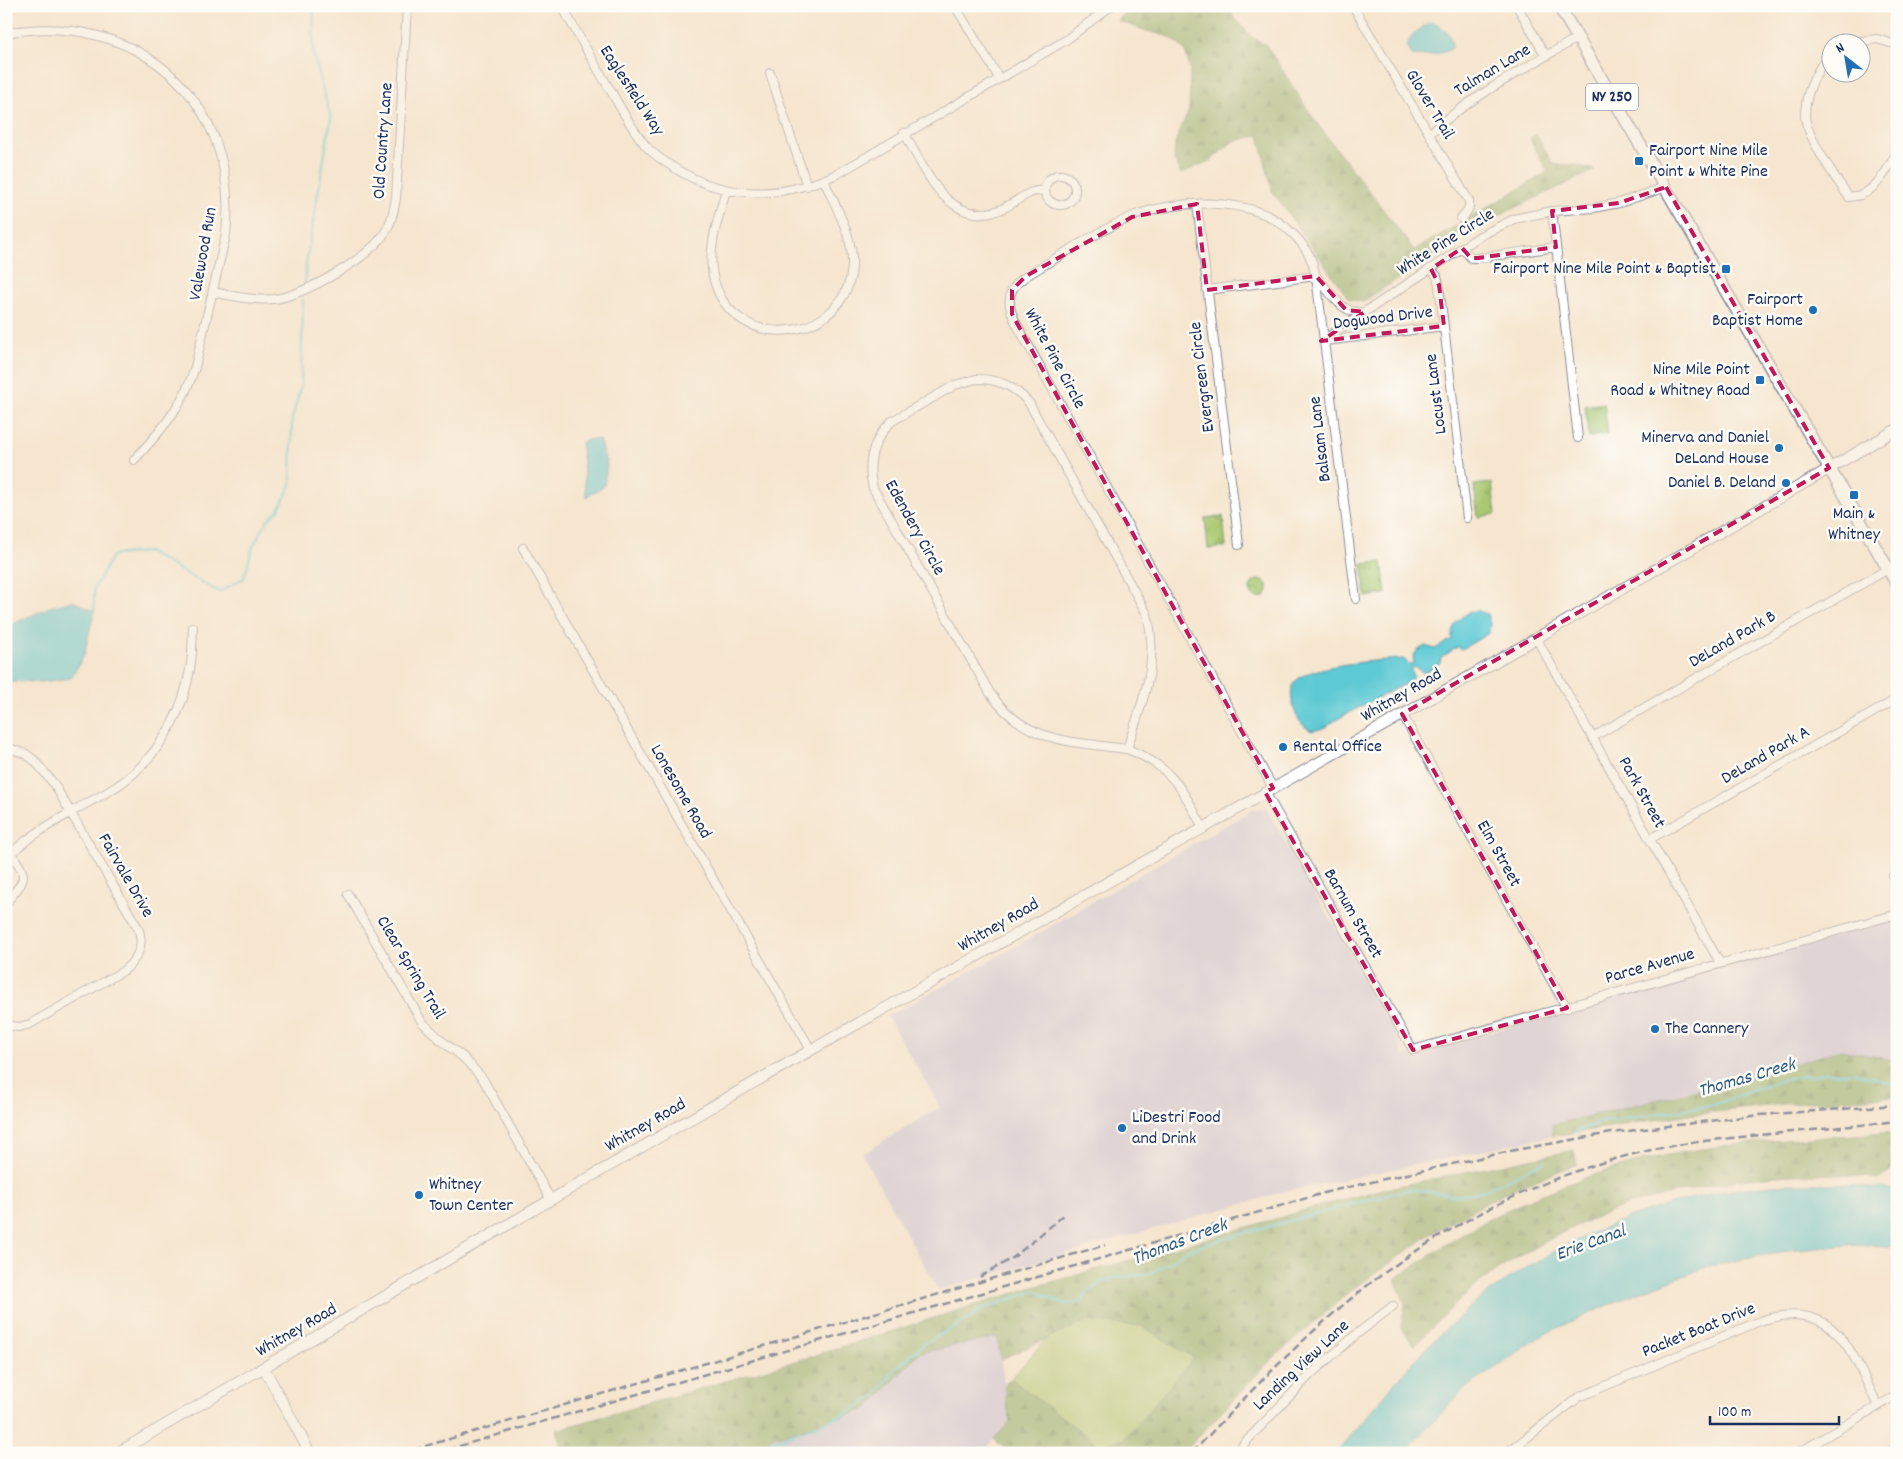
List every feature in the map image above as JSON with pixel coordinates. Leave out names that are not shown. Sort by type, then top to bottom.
[{"type":"main road","name":"NY 250","points":[[1559,6],[1897,584]]},
{"type":"main road","name":"Whitney Road","points":[[117,1453],[811,1050],[1536,638],[1897,429]]},
{"type":"main road","points":[[264,1368],[310,1453]]},
{"type":"street","name":"Old Country Lane","points":[[213,292],[261,299],[286,296],[299,292],[358,259],[370,250],[385,232],[390,222],[396,198],[407,6]]},
{"type":"street","name":"Eaglesfield Way","points":[[562,6],[628,120],[647,146],[659,158],[689,176],[726,190],[761,194],[807,186],[824,180],[1066,40],[1112,6]]},
{"type":"street","points":[[955,6],[999,78]]},
{"type":"street","name":"Glover Trail","points":[[1353,6],[1469,201],[1470,207],[1461,218]]},
{"type":"street","points":[[1517,6],[1546,56]]},
{"type":"street","name":"Valewood Run","points":[[6,33],[53,28],[93,33],[129,47],[148,58],[166,70],[181,84],[212,131],[223,162],[228,206],[226,234],[191,383],[177,410],[134,460]]},
{"type":"street","name":"Talman Lane","points":[[1429,134],[1471,100],[1577,38]]},
{"type":"street","points":[[1870,40],[1877,39],[1897,45]]},
{"type":"street","points":[[1820,67],[1812,84],[1805,117],[1821,153],[1849,197],[1861,195],[1874,185],[1886,171],[1897,152]]},
{"type":"street","points":[[770,73],[807,186]]},
{"type":"street","points":[[904,133],[942,195],[951,204],[966,211],[977,214],[995,212],[1030,192],[1045,190]]},
{"type":"street","points":[[1056,175],[1066,175],[1071,178],[1076,187],[1074,197],[1067,204],[1062,205],[1052,203],[1048,199],[1045,190],[1048,180],[1056,175]]},
{"type":"street","points":[[726,190],[711,259],[716,286],[727,305],[739,317],[764,329],[783,332],[812,325],[828,314],[842,297],[850,280],[852,260],[849,241],[824,180]]},
{"type":"street","name":"White Pine Circle","points":[[1325,340],[1498,226],[1514,219],[1552,211],[1593,208],[1619,203],[1666,187]]},
{"type":"street","name":"White Pine Circle","points":[[1269,790],[1016,322],[1009,306],[1009,297],[1020,280],[1114,225],[1149,211],[1213,203],[1237,206],[1260,213],[1282,224],[1295,235],[1312,262],[1316,276],[1340,305],[1346,310],[1353,312],[1366,312]]},
{"type":"street","name":"Evergreen Circle","points":[[1197,204],[1238,545]]},
{"type":"street","points":[[1552,211],[1578,438]]},
{"type":"street","points":[[1462,248],[1471,258],[1478,258],[1556,247]]},
{"type":"street","name":"Locust Lane","points":[[1431,269],[1437,276],[1440,285],[1467,518]]},
{"type":"street","points":[[1207,290],[1316,276]]},
{"type":"street","name":"Balsam Lane","points":[[1316,276],[1356,599]]},
{"type":"street","name":"Dogwood Drive","points":[[1325,340],[1444,326]]},
{"type":"street","name":"Edendery Circle","points":[[1127,749],[1150,675],[1152,661],[1148,619],[1142,603],[1029,403],[1006,383],[995,380],[976,379],[955,385],[892,421],[880,436],[873,450],[870,471],[874,488],[998,703],[1021,725],[1042,735],[1127,749],[1151,760],[1169,774],[1184,793],[1203,828]]},
{"type":"street","name":"Lonesome Road","points":[[523,548],[811,1050]]},
{"type":"street","name":"DeLand Park B","points":[[1593,737],[1888,569]]},
{"type":"street","points":[[6,903],[23,882],[24,878],[22,868],[9,855],[41,830],[108,791],[132,774],[157,747],[172,725],[186,689],[191,667],[192,627]]},
{"type":"street","name":"Park Street","points":[[1536,638],[1720,963]]},
{"type":"street","name":"DeLand Park A","points":[[1650,839],[1897,699]]},
{"type":"street","name":"Elm Street","points":[[1402,714],[1567,1008]]},
{"type":"street","name":"Fairvale Drive","points":[[6,747],[26,754],[35,761],[54,784],[138,928],[141,938],[140,950],[134,961],[123,970],[30,1024],[18,1027],[6,1025]]},
{"type":"street","name":"Barnum Street","points":[[1269,790],[1413,1050]]},
{"type":"street","points":[[1893,876],[1897,888]]},
{"type":"street","name":"Clear Spring Trail","points":[[348,894],[422,1022],[463,1057],[483,1079],[551,1200]]},
{"type":"street","name":"Parce Avenue","points":[[1413,1050],[1897,914]]},
{"type":"street","name":"Landing View Lane","points":[[1235,1453],[1311,1374],[1358,1333],[1394,1306]]},
{"type":"street","name":"Packet Boat Drive","points":[[1507,1453],[1579,1397],[1760,1321],[1787,1315],[1811,1317],[1833,1329],[1851,1351],[1878,1406]]},
{"type":"street","points":[[1798,1453],[1897,1395]]},
{"type":"highlighted area","points":[[1666,187],[1829,468],[1402,714],[1567,1008],[1413,1050],[1265,792],[1273,788],[1012,314],[1012,290],[1026,276],[1132,217],[1197,204],[1207,290],[1316,276],[1346,310],[1365,312],[1321,341],[1444,326],[1439,285],[1431,269],[1462,248],[1471,258],[1478,258],[1556,247],[1552,211],[1619,203]]},
{"type":"shaded area","points":[[1254,809],[1266,809],[1395,1030],[1403,1056],[1897,919],[1897,1061],[1841,1050],[1739,1080],[1553,1125],[1553,1136],[1284,1192],[938,1290],[862,1154],[940,1107],[887,1016],[995,958]]},
{"type":"shaded area","points":[[997,1336],[1010,1422],[982,1453],[754,1453],[771,1438],[867,1409],[919,1353]]},
{"type":"green space","points":[[1129,6],[1238,6],[1233,8],[1233,16],[1252,37],[1266,45],[1316,122],[1414,250],[1548,172],[1530,139],[1536,134],[1553,164],[1576,165],[1595,170],[1479,225],[1363,302],[1349,299],[1272,191],[1259,135],[1232,142],[1211,160],[1181,174],[1174,160],[1175,142],[1189,110],[1190,70],[1185,50],[1170,37],[1118,21]]},
{"type":"green space","points":[[1604,403],[1608,434],[1589,437],[1585,406]]},
{"type":"green space","points":[[1492,483],[1496,514],[1478,517],[1474,485]]},
{"type":"green space","points":[[1223,516],[1226,547],[1208,549],[1205,518]]},
{"type":"green space","points":[[1382,562],[1386,594],[1366,597],[1362,564]]},
{"type":"green space","points":[[1259,580],[1265,583],[1268,589],[1265,595],[1259,598],[1253,595],[1250,589],[1253,583]]},
{"type":"green space","points":[[1841,1050],[1897,1061],[1897,1096],[1793,1103],[1679,1116],[1553,1136],[1552,1125],[1739,1080]]},
{"type":"green space","points":[[1897,1132],[1897,1166],[1879,1179],[1824,1174],[1770,1177],[1716,1184],[1623,1206],[1565,1231],[1497,1270],[1464,1296],[1414,1346],[1401,1327],[1405,1303],[1395,1279],[1478,1225],[1526,1201],[1565,1185],[1627,1165],[1696,1150],[1782,1140]]},
{"type":"green space","points":[[1574,1150],[1577,1164],[1506,1192],[1432,1233],[1348,1293],[1270,1361],[1183,1453],[1010,1453],[994,1439],[1010,1422],[1004,1385],[1011,1379],[1099,1445],[1087,1321],[1001,1359],[997,1337],[919,1353],[867,1409],[771,1438],[754,1453],[563,1453],[556,1430],[806,1358],[1030,1288],[1316,1207],[1384,1189]]},
{"type":"green space","points":[[1087,1321],[1142,1326],[1194,1358],[1124,1439],[1099,1445],[1011,1379],[1046,1339]]},
{"type":"water","points":[[1433,22],[1447,32],[1451,39],[1452,48],[1433,55],[1413,56],[1406,46],[1408,42],[1421,28]]},
{"type":"water","points":[[591,439],[599,440],[607,465],[604,486],[586,497],[581,442]]},
{"type":"water","points":[[73,601],[94,611],[84,656],[71,678],[41,682],[6,681],[6,627],[50,607]]},
{"type":"water","points":[[1476,610],[1487,614],[1490,624],[1489,633],[1462,649],[1457,647],[1441,658],[1440,663],[1424,673],[1415,667],[1411,669],[1413,677],[1407,683],[1348,713],[1327,727],[1312,731],[1299,720],[1294,708],[1291,692],[1293,684],[1303,676],[1329,667],[1363,662],[1404,659],[1410,665],[1414,663],[1413,656],[1425,646],[1435,649],[1452,639],[1453,628],[1458,620]]},
{"type":"water","name":"Erie Canal","points":[[1844,1184],[1897,1190],[1897,1247],[1858,1244],[1779,1252],[1710,1266],[1631,1295],[1544,1334],[1462,1391],[1404,1453],[1336,1453],[1411,1365],[1443,1331],[1491,1291],[1560,1248],[1597,1230],[1636,1215],[1715,1193],[1776,1185]]},
{"type":"waterway","points":[[305,282],[306,263],[331,118],[313,54],[314,6]]},
{"type":"waterway","points":[[94,611],[94,588],[113,555],[148,552],[219,592],[244,578],[253,546],[267,521],[279,509],[291,485],[292,419],[301,385],[303,300]]},
{"type":"waterway","name":"Thomas Creek","points":[[1575,1132],[1601,1122],[1713,1105],[1782,1080],[1825,1073],[1855,1073],[1897,1084]]},
{"type":"waterway","name":"Thomas Creek","points":[[750,1453],[777,1440],[849,1412],[876,1395],[896,1368],[925,1343],[964,1322],[982,1309],[1035,1291],[1066,1304],[1080,1303],[1089,1291],[1102,1282],[1115,1278],[1148,1274],[1172,1261],[1184,1251],[1251,1231],[1411,1189],[1460,1196],[1486,1190],[1545,1161]]},
{"type":"railway","points":[[436,1453],[1331,1191],[1515,1150],[1611,1133],[1760,1115],[1897,1105]]},
{"type":"railway","points":[[1192,1453],[1255,1387],[1344,1304],[1433,1240],[1502,1202],[1575,1172],[1665,1147],[1719,1139],[1897,1121]]},
{"type":"railway","points":[[980,1277],[1014,1257],[1064,1215]]},
{"type":"railway","points":[[402,1453],[1105,1245]]},
{"type":"place","name":"Fairport Nine Mile Point & White Pine","points":[[1639,161]]},
{"type":"place","name":"Fairport Nine Mile Point & Baptist","points":[[1726,269]]},
{"type":"place","name":"Fairport Baptist Home","points":[[1813,310]]},
{"type":"place","name":"Nine Mile Point Road & Whitney Road","points":[[1760,380]]},
{"type":"place","name":"Minerva and Daniel DeLand House","points":[[1779,448]]},
{"type":"place","name":"Daniel B. Deland","points":[[1786,483]]},
{"type":"place","name":"Main & Whitney","points":[[1854,495]]},
{"type":"place","name":"Rental Office","points":[[1283,747]]},
{"type":"place","name":"The Cannery","points":[[1655,1029]]},
{"type":"place","name":"LiDestri Food and Drink","points":[[1122,1128]]},
{"type":"place","name":"Whitney Town Center","points":[[419,1195]]}]
